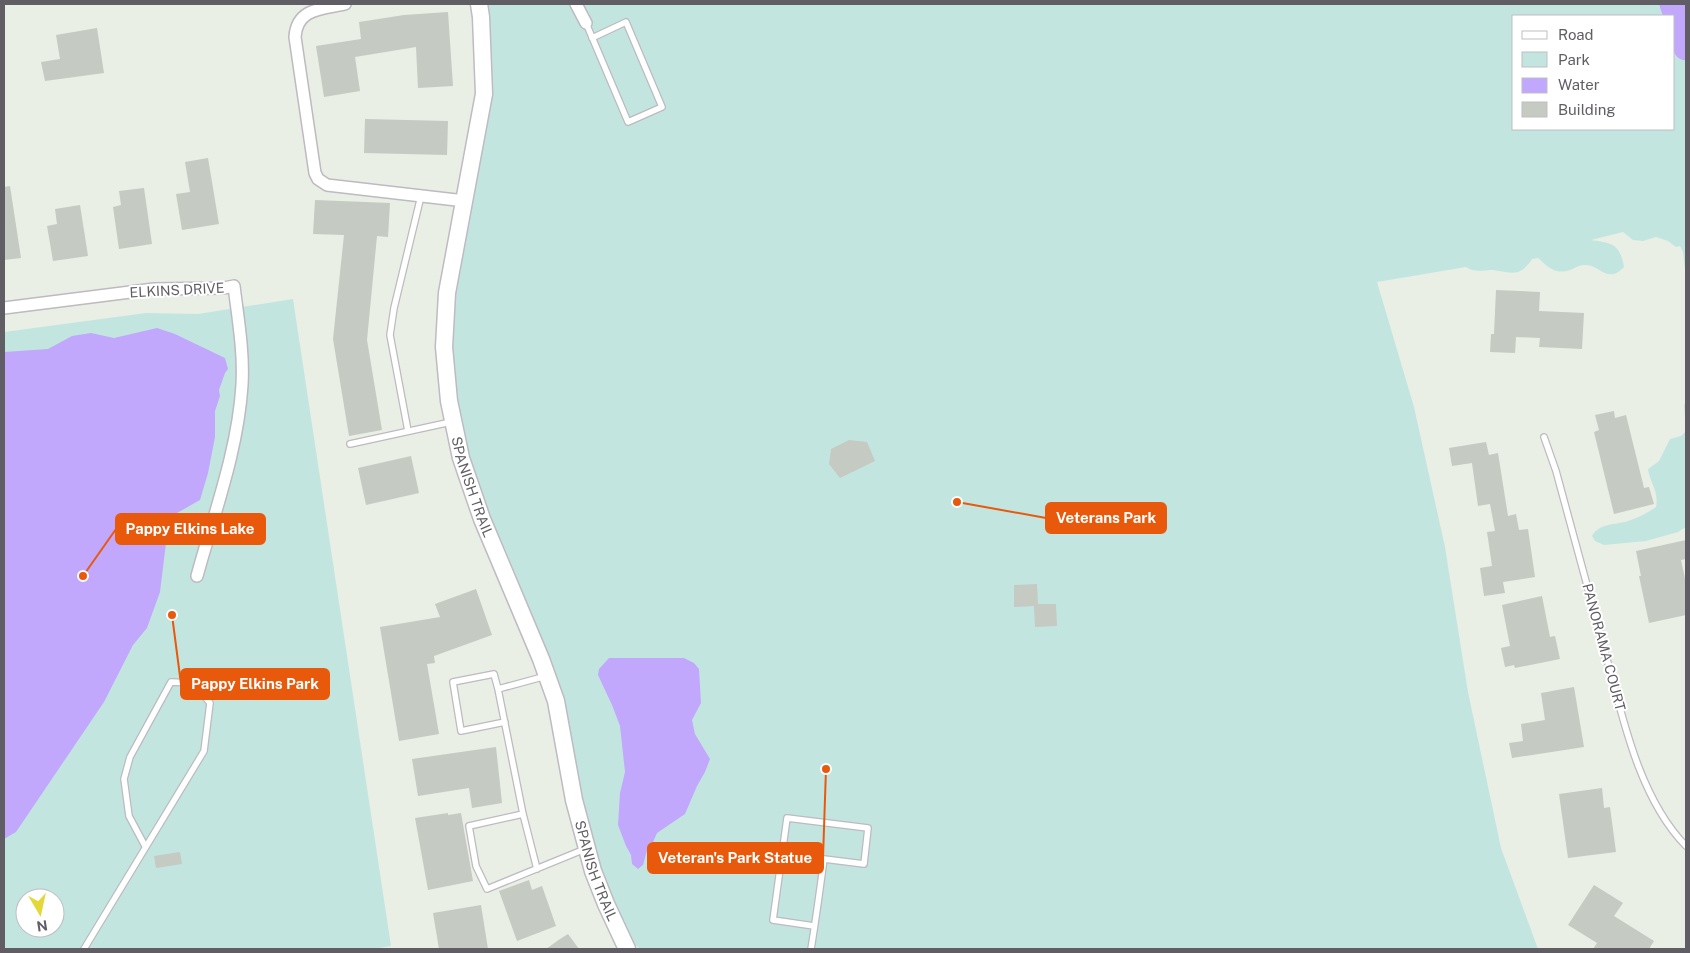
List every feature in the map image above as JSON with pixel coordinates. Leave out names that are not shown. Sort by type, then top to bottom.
[{"type":"street","points":[[345,4],[306,13],[298,22],[296,28],[295,37],[315,173],[318,179],[327,184],[465,201]]},
{"type":"street","name":"SPANISH TRAIL","points":[[479,4],[484,94],[446,302],[444,347],[449,401],[461,458],[482,519],[556,701],[574,800],[593,871],[627,949]]},
{"type":"street","points":[[576,4],[586,23]]},
{"type":"street","name":"ELKINS DRIVE","points":[[4,308],[154,289],[224,288],[234,286],[242,347],[240,408],[227,468],[197,576]]},
{"type":"lane","points":[[586,23],[592,38],[628,122],[662,107],[626,22],[592,38]]},
{"type":"lane","points":[[408,431],[390,334],[394,308],[421,196]]},
{"type":"lane","points":[[350,444],[454,421]]},
{"type":"lane","name":"PANORAMA COURT","points":[[1544,437],[1556,472],[1620,708],[1642,776],[1661,813],[1686,846]]},
{"type":"lane","points":[[505,722],[461,731],[452,682],[494,674],[505,722],[523,814],[537,869]]},
{"type":"lane","points":[[498,689],[547,676]]},
{"type":"lane","points":[[84,949],[204,751],[210,703],[193,683],[171,682],[130,757],[124,779],[129,816],[145,846]]},
{"type":"lane","points":[[523,814],[469,826],[476,866],[487,889],[587,848]]},
{"type":"lane","points":[[811,949],[824,859],[864,864],[868,828],[787,818],[773,920],[814,926]]},
{"type":"green space","points":[[471,4],[1686,4],[1686,278],[1683,252],[1680,246],[1676,247],[1668,241],[1656,237],[1643,241],[1633,240],[1623,232],[1591,240],[1614,246],[1620,253],[1624,267],[1613,274],[1608,274],[1595,267],[1585,265],[1560,272],[1549,267],[1538,258],[1532,259],[1528,265],[1515,273],[1493,270],[1476,271],[1466,267],[1377,282],[1414,407],[1445,547],[1468,692],[1501,848],[1538,949],[640,949],[616,926],[518,605],[461,458],[447,293],[484,94]]},
{"type":"green space","points":[[293,299],[391,946],[373,949],[4,949],[4,332],[146,313],[198,314]]},
{"type":"green space","points":[[1686,402],[1686,431],[1684,405]]},
{"type":"green space","points":[[1686,431],[1686,527],[1678,532],[1646,541],[1604,545],[1595,541],[1592,536],[1599,529],[1632,520],[1656,507],[1655,491],[1648,469],[1659,461],[1670,439],[1681,436]]},
{"type":"water","points":[[157,328],[175,334],[225,358],[228,369],[219,390],[220,396],[215,411],[215,437],[208,473],[200,500],[177,513],[167,535],[160,592],[147,628],[133,645],[104,702],[16,832],[4,839],[4,352],[48,349],[72,336],[91,333],[114,338]]},
{"type":"water","points":[[609,658],[684,658],[694,663],[699,669],[701,703],[692,720],[695,734],[710,759],[685,814],[657,833],[653,842],[649,843],[643,865],[638,869],[632,864],[631,855],[618,825],[620,793],[625,772],[620,726],[598,675],[599,669]]},
{"type":"building","points":[[448,12],[453,86],[418,88],[416,47],[355,57],[360,91],[324,97],[316,46],[361,39],[359,22],[404,15]]},
{"type":"building","points":[[97,28],[104,73],[45,81],[41,62],[60,59],[56,35]]},
{"type":"building","points":[[365,119],[448,121],[447,155],[364,153]]},
{"type":"building","points":[[208,158],[219,224],[182,230],[176,194],[190,192],[185,162]]},
{"type":"building","points":[[10,186],[21,258],[4,260],[4,187]]},
{"type":"building","points":[[144,188],[152,244],[119,249],[113,207],[121,205],[119,191]]},
{"type":"building","points":[[315,200],[390,203],[388,237],[377,236],[367,340],[382,430],[349,436],[333,339],[344,235],[313,234]]},
{"type":"building","points":[[80,205],[88,256],[53,261],[47,226],[57,224],[55,209]]},
{"type":"building","points":[[1496,290],[1540,292],[1539,311],[1584,313],[1582,349],[1539,347],[1540,338],[1516,337],[1515,353],[1490,352],[1491,334],[1494,334]]},
{"type":"building","points":[[1614,411],[1615,418],[1626,415],[1644,488],[1649,487],[1654,504],[1614,514],[1594,432],[1599,430],[1595,415]]},
{"type":"building","points":[[849,440],[867,442],[875,461],[840,478],[829,464],[831,449]]},
{"type":"building","points":[[1486,442],[1489,455],[1498,453],[1508,516],[1516,514],[1519,530],[1528,529],[1535,577],[1503,582],[1505,593],[1484,596],[1480,568],[1492,566],[1487,532],[1495,531],[1490,504],[1478,506],[1472,463],[1452,466],[1449,448]]},
{"type":"building","points":[[411,456],[419,493],[366,505],[358,468]]},
{"type":"building","points":[[1686,540],[1686,559],[1681,560],[1686,583],[1686,615],[1649,623],[1636,551]]},
{"type":"building","points":[[1037,584],[1038,604],[1056,604],[1057,626],[1035,627],[1034,606],[1014,607],[1014,585]]},
{"type":"building","points":[[476,589],[492,635],[434,656],[435,663],[427,664],[439,734],[399,741],[380,627],[440,617],[435,604]]},
{"type":"building","points":[[1542,596],[1550,637],[1555,636],[1560,659],[1515,668],[1514,665],[1505,667],[1501,648],[1510,646],[1502,605]]},
{"type":"building","points":[[1574,687],[1584,747],[1512,758],[1509,743],[1523,741],[1521,724],[1545,720],[1541,693]]},
{"type":"building","points":[[496,747],[502,803],[472,808],[469,788],[418,796],[412,759]]},
{"type":"building","points":[[1602,788],[1604,808],[1610,807],[1616,852],[1568,858],[1559,794]]},
{"type":"building","points":[[448,813],[448,815],[461,813],[473,881],[428,890],[415,818]]},
{"type":"building","points":[[180,852],[182,864],[156,868],[154,856]]},
{"type":"building","points":[[529,880],[532,890],[542,886],[556,926],[517,941],[499,891]]},
{"type":"building","points":[[1594,885],[1623,903],[1614,916],[1654,941],[1649,949],[1593,949],[1597,943],[1568,925]]},
{"type":"building","points":[[481,905],[488,949],[439,949],[433,913]]},
{"type":"building","points":[[568,934],[579,949],[546,949],[560,939]]},
{"type":"waterway","points":[[1672,4],[1686,48]]},
{"type":"place","name":"Veterans Park","points":[[957,502]]},
{"type":"place","name":"Pappy Elkins Lake","points":[[83,576]]},
{"type":"place","name":"Pappy Elkins Park","points":[[172,615]]},
{"type":"place","name":"Veteran's Park Statue","points":[[826,769]]}]
